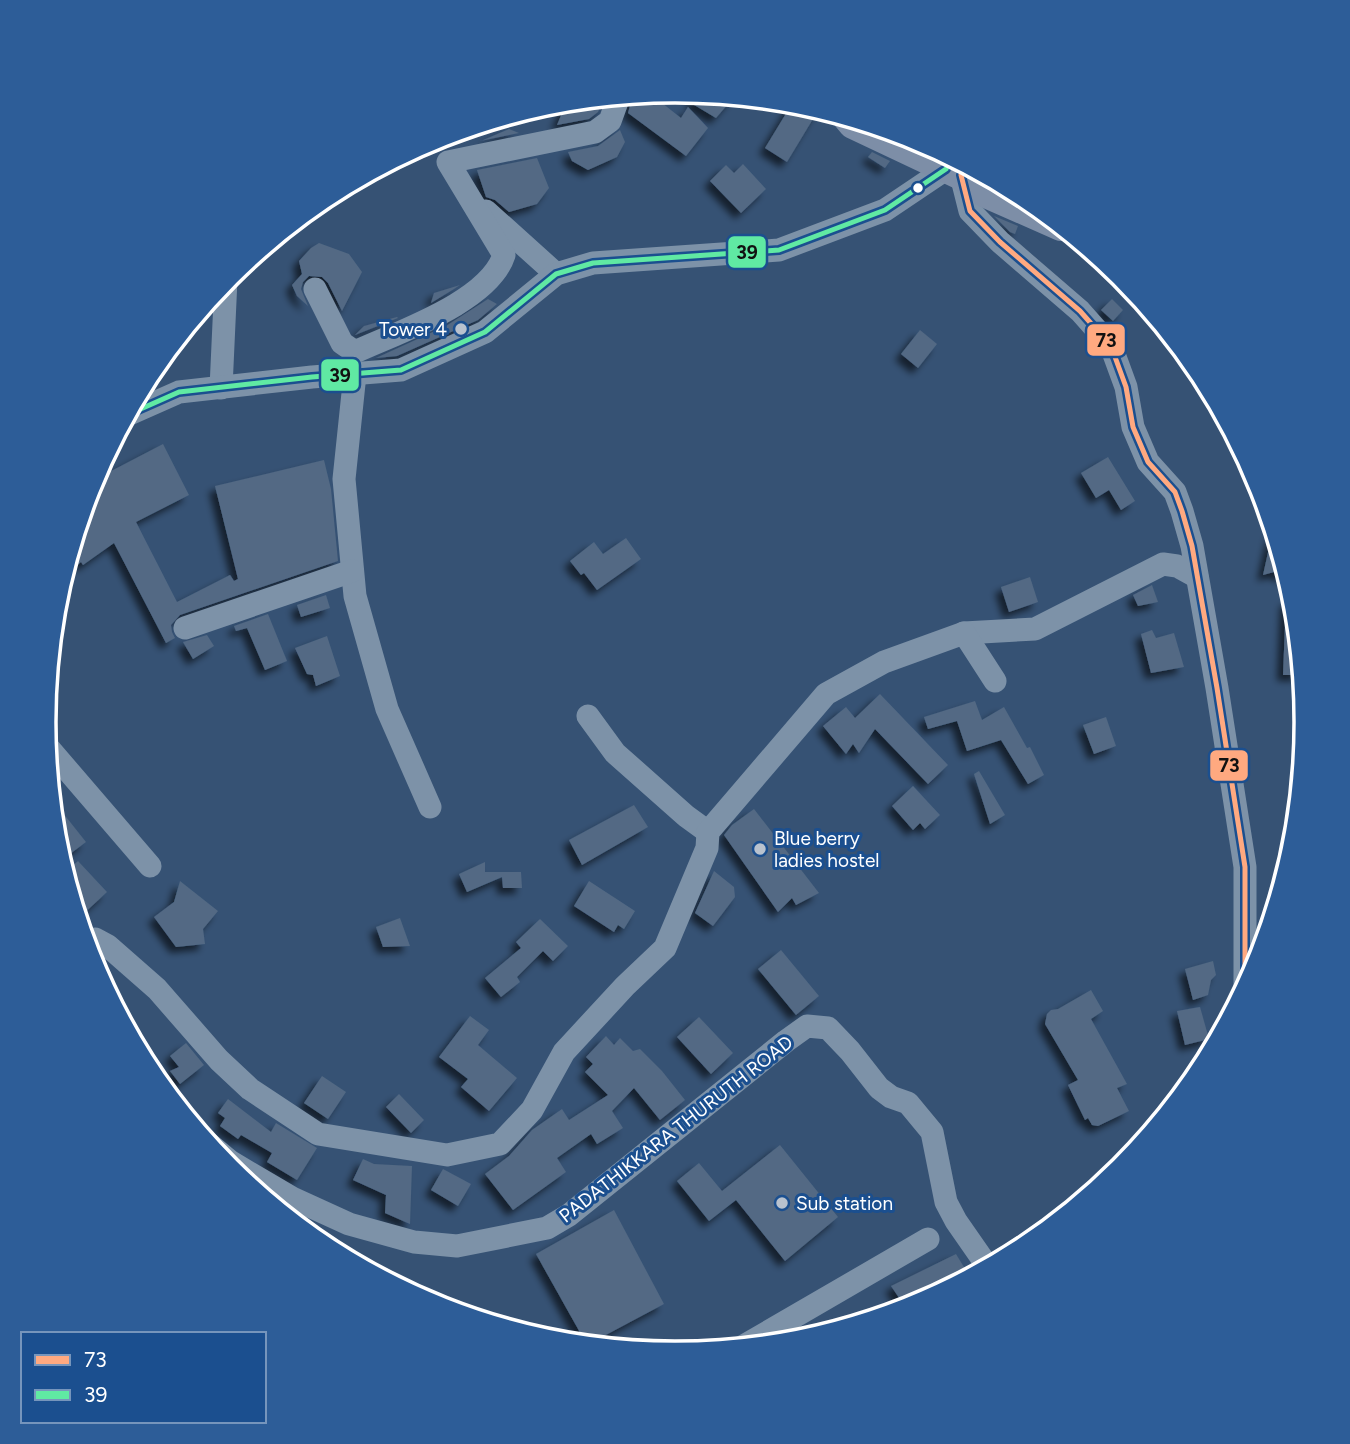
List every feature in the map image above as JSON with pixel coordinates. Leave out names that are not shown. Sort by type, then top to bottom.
[{"type":"main road","points":[[891,142],[979,183]]},
{"type":"street","points":[[315,289],[342,343],[355,352],[462,303],[500,266],[504,255],[448,162],[595,132],[610,121],[615,106]]},
{"type":"street","points":[[141,409],[179,392],[401,370],[485,332],[556,274],[593,264],[779,250],[885,211],[953,172],[970,211],[1000,242],[1055,287],[1111,346],[1126,387],[1133,427],[1148,462],[1175,492],[1198,577],[1245,867],[1245,963]]},
{"type":"street","points":[[486,211],[556,274]]},
{"type":"street","points":[[221,388],[225,297]]},
{"type":"street","points":[[355,374],[344,479],[355,596],[387,709],[430,807]]},
{"type":"street","points":[[96,939],[108,946],[156,989],[203,1043],[243,1083],[318,1134],[447,1155],[500,1144],[532,1110],[564,1052],[625,986],[665,948],[707,848],[708,832],[826,694],[884,662],[964,632],[1035,629],[1163,564],[1177,566],[1198,577]]},
{"type":"street","points":[[186,628],[352,571]]},
{"type":"street","points":[[964,632],[995,681]]},
{"type":"street","points":[[588,716],[615,753],[708,832]]},
{"type":"street","points":[[57,758],[150,866]]},
{"type":"street","name":"PADATHIKKARA THURUTH ROAD","points":[[255,1176],[292,1198],[349,1224],[414,1242],[457,1246],[547,1228],[796,1034],[807,1027],[828,1028],[879,1088],[891,1097],[908,1103],[932,1132],[946,1202],[982,1259]]},
{"type":"street","points":[[763,1335],[928,1239]]},
{"type":"building","points":[[662,103],[681,118],[688,107],[708,128],[686,156],[628,113],[630,104]]},
{"type":"building","points":[[692,103],[727,105],[716,118]]},
{"type":"building","points":[[600,107],[589,119],[557,125],[562,114]]},
{"type":"building","points":[[786,113],[813,119],[787,162],[765,148]]},
{"type":"building","points":[[509,129],[519,133],[482,141]]},
{"type":"building","points":[[620,130],[625,142],[617,157],[588,170],[572,161],[568,152],[598,146]]},
{"type":"building","points":[[872,152],[890,161],[885,168],[868,157]]},
{"type":"building","points":[[537,158],[549,188],[537,204],[509,212],[495,200],[486,197],[477,170]]},
{"type":"building","points":[[743,164],[766,189],[741,213],[710,181],[726,165],[734,173]]},
{"type":"building","points":[[994,216],[1018,226],[1015,234],[1010,232]]},
{"type":"building","points":[[319,243],[349,254],[362,272],[342,311],[328,283],[322,277],[309,276],[303,282],[301,289],[308,306],[297,296],[292,285],[302,274],[299,261]]},
{"type":"building","points":[[460,285],[454,289],[431,303],[434,293]]},
{"type":"building","points":[[488,299],[497,304],[478,320],[397,356],[376,358],[446,326]]},
{"type":"building","points":[[1112,299],[1123,310],[1113,321],[1101,310]]},
{"type":"building","points":[[398,318],[355,335],[364,326]]},
{"type":"building","points":[[920,330],[937,344],[918,368],[901,354]]},
{"type":"building","points":[[163,444],[189,495],[136,522],[177,602],[230,575],[234,581],[238,579],[215,486],[324,460],[331,489],[338,561],[180,615],[171,625],[175,638],[166,643],[114,543],[83,565],[81,562],[76,566],[109,472]]},
{"type":"building","points":[[1108,457],[1135,501],[1121,510],[1109,490],[1096,498],[1081,473]]},
{"type":"building","points":[[626,538],[641,559],[597,590],[570,561],[594,542],[603,554]]},
{"type":"building","points":[[1269,549],[1275,573],[1263,575]]},
{"type":"building","points":[[1030,577],[1038,602],[1009,612],[1001,587]]},
{"type":"building","points":[[1152,585],[1158,602],[1138,606],[1133,595]]},
{"type":"building","points":[[326,595],[330,608],[301,617],[297,605]]},
{"type":"building","points":[[268,614],[287,661],[265,670],[247,628],[236,631],[234,626]]},
{"type":"building","points":[[1285,619],[1292,675],[1283,675]]},
{"type":"building","points":[[1152,630],[1156,638],[1174,633],[1184,667],[1151,673],[1141,634]]},
{"type":"building","points":[[207,635],[214,646],[193,659],[183,642]]},
{"type":"building","points":[[327,636],[340,676],[316,686],[313,675],[307,674],[295,648]]},
{"type":"building","points":[[880,694],[948,765],[928,784],[875,729],[859,753],[853,744],[846,754],[823,726],[846,707],[855,718]]},
{"type":"building","points":[[975,701],[982,720],[1004,707],[1027,748],[1030,747],[1044,775],[1028,784],[1001,740],[967,751],[957,721],[928,729],[924,717]]},
{"type":"building","points":[[1106,717],[1116,746],[1094,754],[1083,725]]},
{"type":"building","points":[[979,771],[1005,815],[990,824],[974,774]]},
{"type":"building","points":[[913,786],[940,815],[925,829],[920,823],[913,830],[892,806]]},
{"type":"building","points":[[634,805],[648,827],[582,865],[569,840]]},
{"type":"building","name":"Blue berry ladies hostel","points":[[754,809],[819,893],[796,905],[792,898],[778,912],[724,835],[732,825]]},
{"type":"building","points":[[63,813],[86,842],[70,854],[68,843]]},
{"type":"building","points":[[78,861],[107,892],[86,911],[77,882],[73,865]]},
{"type":"building","points":[[485,862],[485,872],[521,872],[522,888],[503,888],[502,877],[467,892],[459,874]]},
{"type":"building","points":[[714,871],[734,887],[735,897],[713,926],[695,913]]},
{"type":"building","points":[[180,881],[218,911],[203,929],[205,944],[176,947],[154,917],[174,902]]},
{"type":"building","points":[[589,881],[635,911],[624,929],[618,925],[614,932],[574,906]]},
{"type":"building","points":[[400,918],[410,946],[383,947],[376,927]]},
{"type":"building","points":[[540,919],[568,946],[553,961],[543,951],[517,977],[520,982],[501,997],[485,978],[521,948],[516,942]]},
{"type":"building","points":[[781,950],[819,996],[796,1015],[758,969]]},
{"type":"building","points":[[1213,961],[1216,975],[1211,980],[1208,995],[1193,1000],[1185,969]]},
{"type":"building","points":[[1091,990],[1103,1011],[1091,1019],[1127,1084],[1117,1088],[1129,1111],[1098,1126],[1092,1125],[1088,1118],[1085,1120],[1068,1085],[1078,1080],[1045,1024],[1047,1014],[1051,1010],[1058,1009]]},
{"type":"building","points":[[1200,1007],[1208,1036],[1206,1040],[1185,1045],[1177,1011]]},
{"type":"building","points":[[470,1016],[489,1030],[478,1045],[517,1078],[489,1111],[461,1087],[468,1079],[439,1057]]},
{"type":"building","points":[[699,1017],[733,1053],[711,1074],[677,1037]]},
{"type":"building","points":[[606,1036],[614,1045],[620,1038],[633,1051],[640,1049],[685,1100],[660,1120],[634,1088],[612,1111],[623,1128],[597,1144],[591,1134],[557,1158],[566,1172],[513,1210],[485,1174],[509,1156],[532,1130],[562,1109],[569,1120],[608,1095],[585,1072],[593,1064],[586,1057]]},
{"type":"building","points":[[186,1043],[204,1065],[180,1084],[170,1071],[179,1067],[170,1056]]},
{"type":"building","points":[[322,1076],[346,1092],[328,1119],[304,1103]]},
{"type":"building","points":[[399,1094],[424,1120],[411,1133],[386,1107]]},
{"type":"building","points":[[228,1099],[271,1132],[276,1123],[317,1148],[297,1180],[267,1162],[272,1153],[241,1135],[238,1139],[220,1126],[225,1118],[218,1113]]},
{"type":"building","name":"Sub station","points":[[780,1145],[838,1217],[785,1261],[736,1200],[709,1221],[677,1181],[699,1163],[722,1191]]},
{"type":"building","points":[[363,1159],[374,1164],[412,1166],[410,1224],[385,1213],[386,1195],[353,1180]]},
{"type":"building","points":[[443,1169],[471,1184],[458,1206],[431,1190]]},
{"type":"building","points":[[614,1210],[664,1304],[602,1337],[581,1334],[536,1254]]},
{"type":"building","points":[[956,1254],[965,1268],[900,1299],[891,1286]]},
{"type":"transit line","name":"39","points":[[141,409],[179,392],[401,370],[485,332],[556,274],[593,263],[779,250],[885,210],[946,169]]},
{"type":"transit line","name":"73","points":[[961,175],[970,211],[1000,242],[1080,311],[1111,346],[1126,387],[1133,427],[1148,462],[1175,492],[1182,511],[1192,546],[1245,867],[1245,963]]},
{"type":"place","name":"Tower 4","points":[[461,329]]},
{"type":"place","name":"Blue berry ladies hostel","points":[[760,849]]},
{"type":"place","name":"Sub station","points":[[782,1203]]}]
